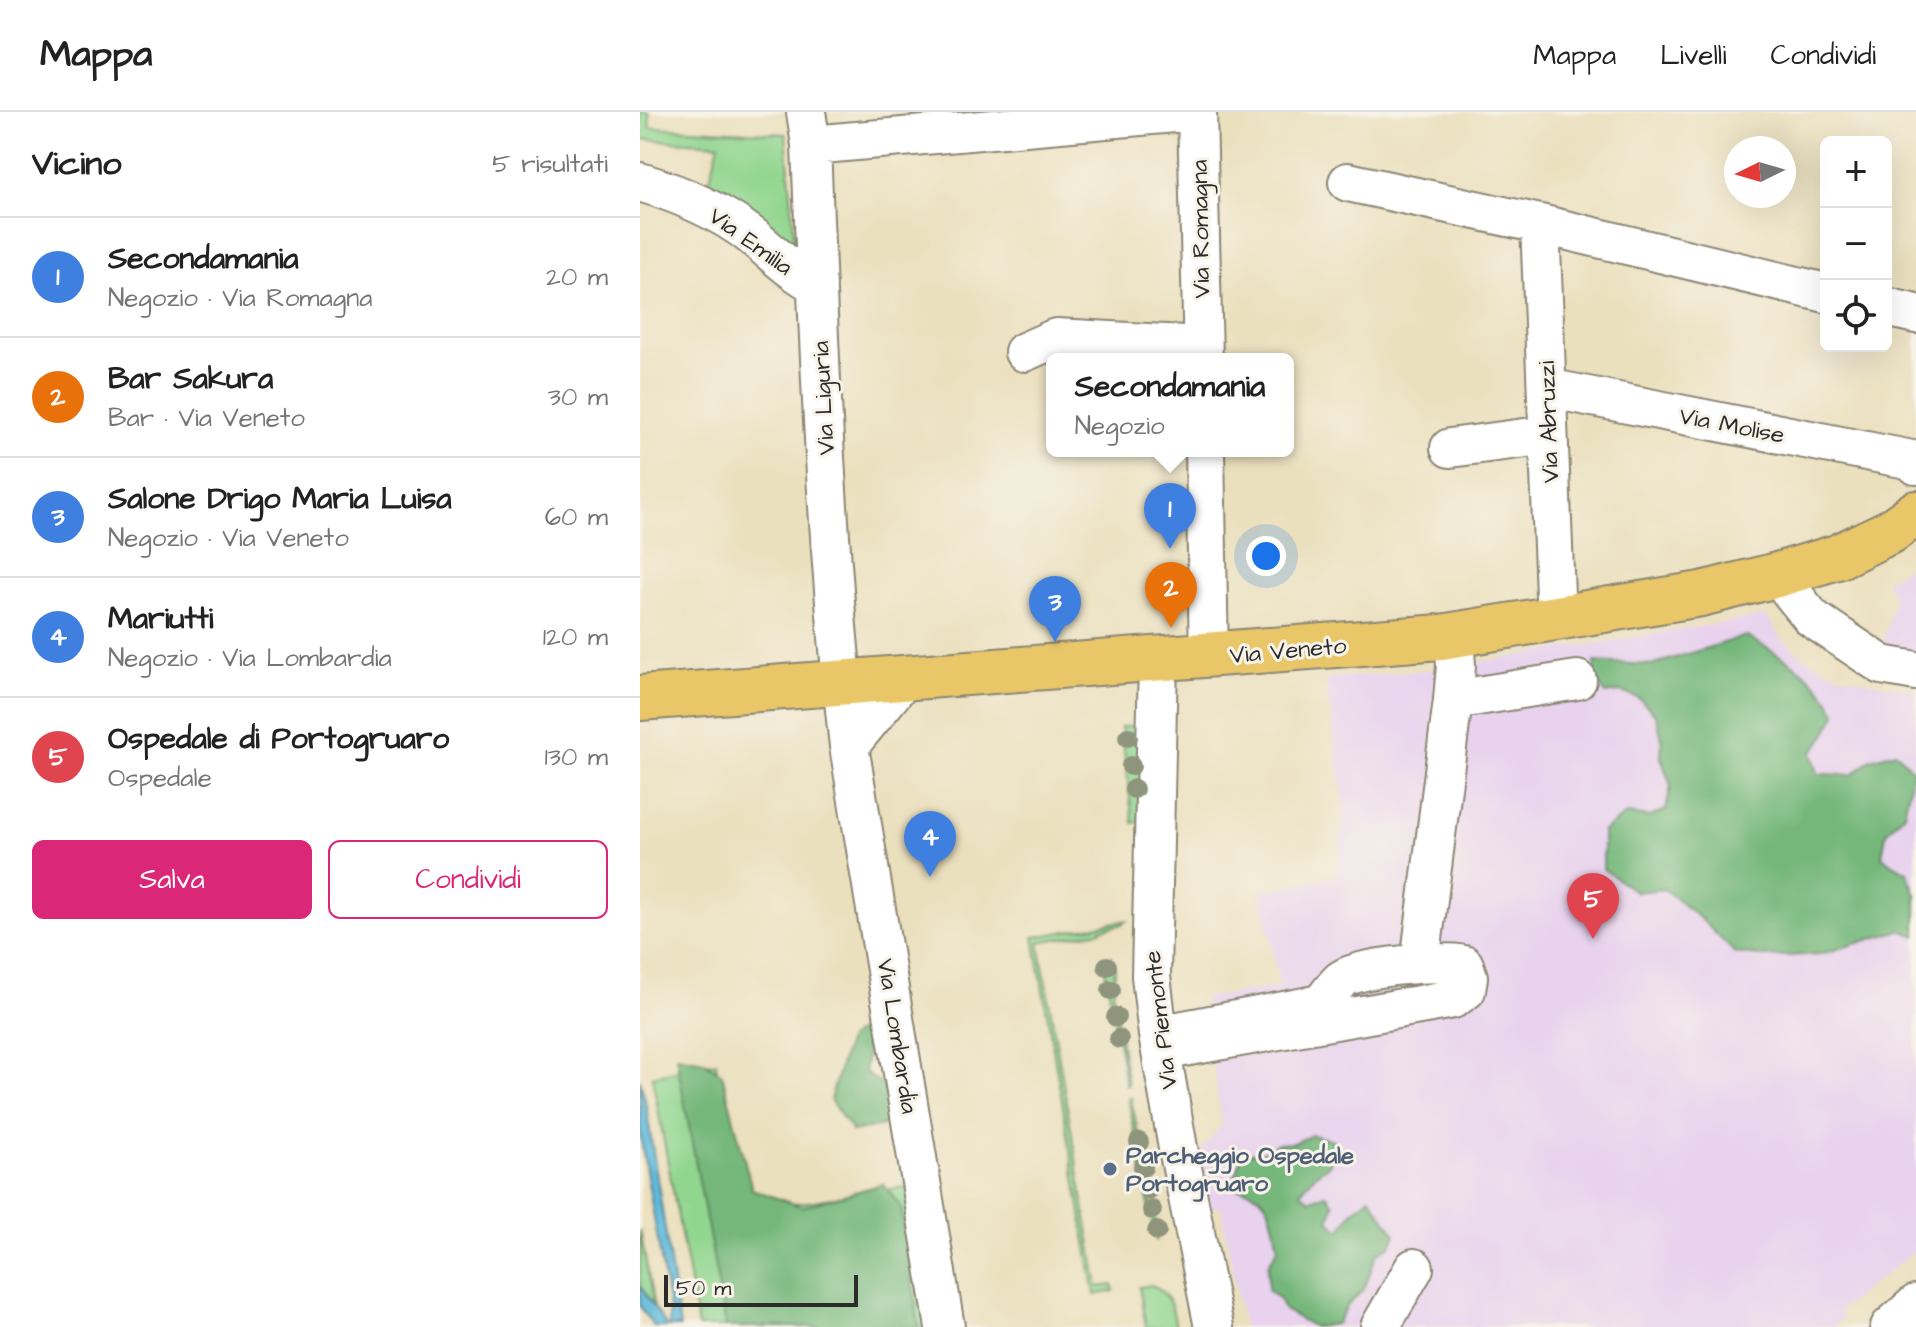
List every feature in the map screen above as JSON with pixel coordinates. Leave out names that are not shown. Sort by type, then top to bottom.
[{"type":"main road","name":"Via Veneto","points":[[640,698],[1454,635],[1701,594],[1777,575],[1837,557],[1891,531],[1916,513]]},
{"type":"street","points":[[809,128],[1186,112]]},
{"type":"street","name":"Via Romagna","points":[[1024,352],[1056,338],[1202,353],[1197,112]]},
{"type":"street","name":"Via Liguria","points":[[809,128],[834,607],[842,684]]},
{"type":"street","name":"Via Emilia","points":[[640,182],[689,199],[727,219],[796,274],[817,285]]},
{"type":"street","points":[[1348,182],[1540,224],[1820,292]]},
{"type":"street","name":"Via Abruzzi","points":[[1540,224],[1556,620]]},
{"type":"street","points":[[1892,308],[1916,314]]},
{"type":"street","name":"Via Molise","points":[[1547,388],[1912,460],[1916,465]]},
{"type":"street","points":[[1450,448],[1548,435]]},
{"type":"street","points":[[1205,457],[1209,656]]},
{"type":"street","points":[[1777,575],[1812,618],[1882,665],[1916,671]]},
{"type":"street","points":[[1420,963],[1453,700],[1456,666],[1454,635]]},
{"type":"street","name":"Via Piemonte","points":[[1158,660],[1151,976],[1159,1043],[1214,1327]]},
{"type":"street","points":[[849,746],[904,679]]},
{"type":"street","points":[[1453,700],[1577,680]]},
{"type":"street","name":"Via Lombardia","points":[[842,684],[849,746],[945,1327]]},
{"type":"street","points":[[1448,961],[1464,965],[1468,977],[1466,990],[1453,999],[1159,1043],[1321,1004],[1342,979],[1420,963],[1448,961]]},
{"type":"street","points":[[1380,1327],[1414,1268]]},
{"type":"street","points":[[1890,1327],[1916,1304]]},
{"type":"shaded area","points":[[1916,563],[1916,655],[1882,646],[1894,599],[1886,580]]},
{"type":"shaded area","points":[[1766,616],[1783,640],[1805,658],[1836,674],[1916,692],[1916,1250],[1839,1311],[1844,1317],[1833,1327],[1244,1327],[1221,1207],[1205,1209],[1197,1155],[1222,1125],[1204,998],[1280,987],[1261,891],[1336,877],[1345,809],[1326,679],[1437,669]]},
{"type":"green space","points":[[640,112],[649,112],[650,127],[786,134],[795,247],[749,215],[705,198],[719,144],[640,139]]},
{"type":"green space","points":[[1746,636],[1809,676],[1837,714],[1812,752],[1818,774],[1852,775],[1871,759],[1896,752],[1913,770],[1904,814],[1886,833],[1882,857],[1907,872],[1916,895],[1916,936],[1901,930],[1821,954],[1767,957],[1735,953],[1702,920],[1664,889],[1636,892],[1603,869],[1603,831],[1627,814],[1650,817],[1666,810],[1671,786],[1661,757],[1662,738],[1656,715],[1639,698],[1621,692],[1606,694],[1595,679],[1595,662],[1652,665]]},
{"type":"green space","points":[[1121,727],[1141,728],[1140,822],[1133,823]]},
{"type":"green space","points":[[1128,920],[1101,931],[1039,942],[1098,1287],[1113,1285],[1114,1291],[1095,1295],[1034,937]]},
{"type":"green space","points":[[1103,960],[1113,960],[1115,966],[1113,996],[1128,1085],[1126,1085]]},
{"type":"green space","points":[[873,1020],[864,1072],[884,1086],[890,1124],[853,1132],[830,1100],[848,1039]]},
{"type":"green space","points":[[676,1056],[704,1061],[722,1074],[752,1189],[802,1207],[883,1184],[901,1207],[919,1327],[726,1327]]},
{"type":"green space","points":[[716,1062],[734,1213],[906,1187],[930,1327],[698,1327],[652,1076]]},
{"type":"green space","points":[[1131,1097],[1158,1233],[1156,1241],[1128,1098]]},
{"type":"green space","points":[[1312,1135],[1333,1140],[1330,1164],[1300,1192],[1310,1200],[1326,1194],[1334,1204],[1329,1221],[1341,1230],[1351,1213],[1370,1197],[1396,1235],[1390,1246],[1377,1254],[1364,1289],[1348,1305],[1336,1324],[1314,1327],[1284,1310],[1279,1298],[1268,1290],[1268,1265],[1278,1248],[1272,1217],[1264,1200],[1248,1191],[1236,1189],[1235,1177],[1241,1159],[1249,1153],[1263,1152],[1277,1144],[1294,1143]]},
{"type":"green space","points":[[640,1230],[654,1306],[640,1286]]},
{"type":"green space","points":[[1152,1285],[1170,1302],[1176,1327],[1146,1327],[1139,1287]]},
{"type":"water","points":[[640,1079],[680,1327],[669,1327],[669,1308],[640,1134]]},
{"type":"water","points":[[640,1286],[667,1327],[654,1327],[640,1306]]},
{"type":"place","name":"Secondamania","points":[[1170,549]]},
{"type":"place","name":"Bar Sakura","points":[[1171,628]]},
{"type":"place","name":"Salone Drigo Maria Luisa","points":[[1055,642]]},
{"type":"place","name":"Mariutti","points":[[930,877]]},
{"type":"place","name":"Ospedale di Portogruaro","points":[[1593,939]]},
{"type":"place","name":"Parcheggio Ospedale Portogruaro","points":[[1110,1169]]}]
